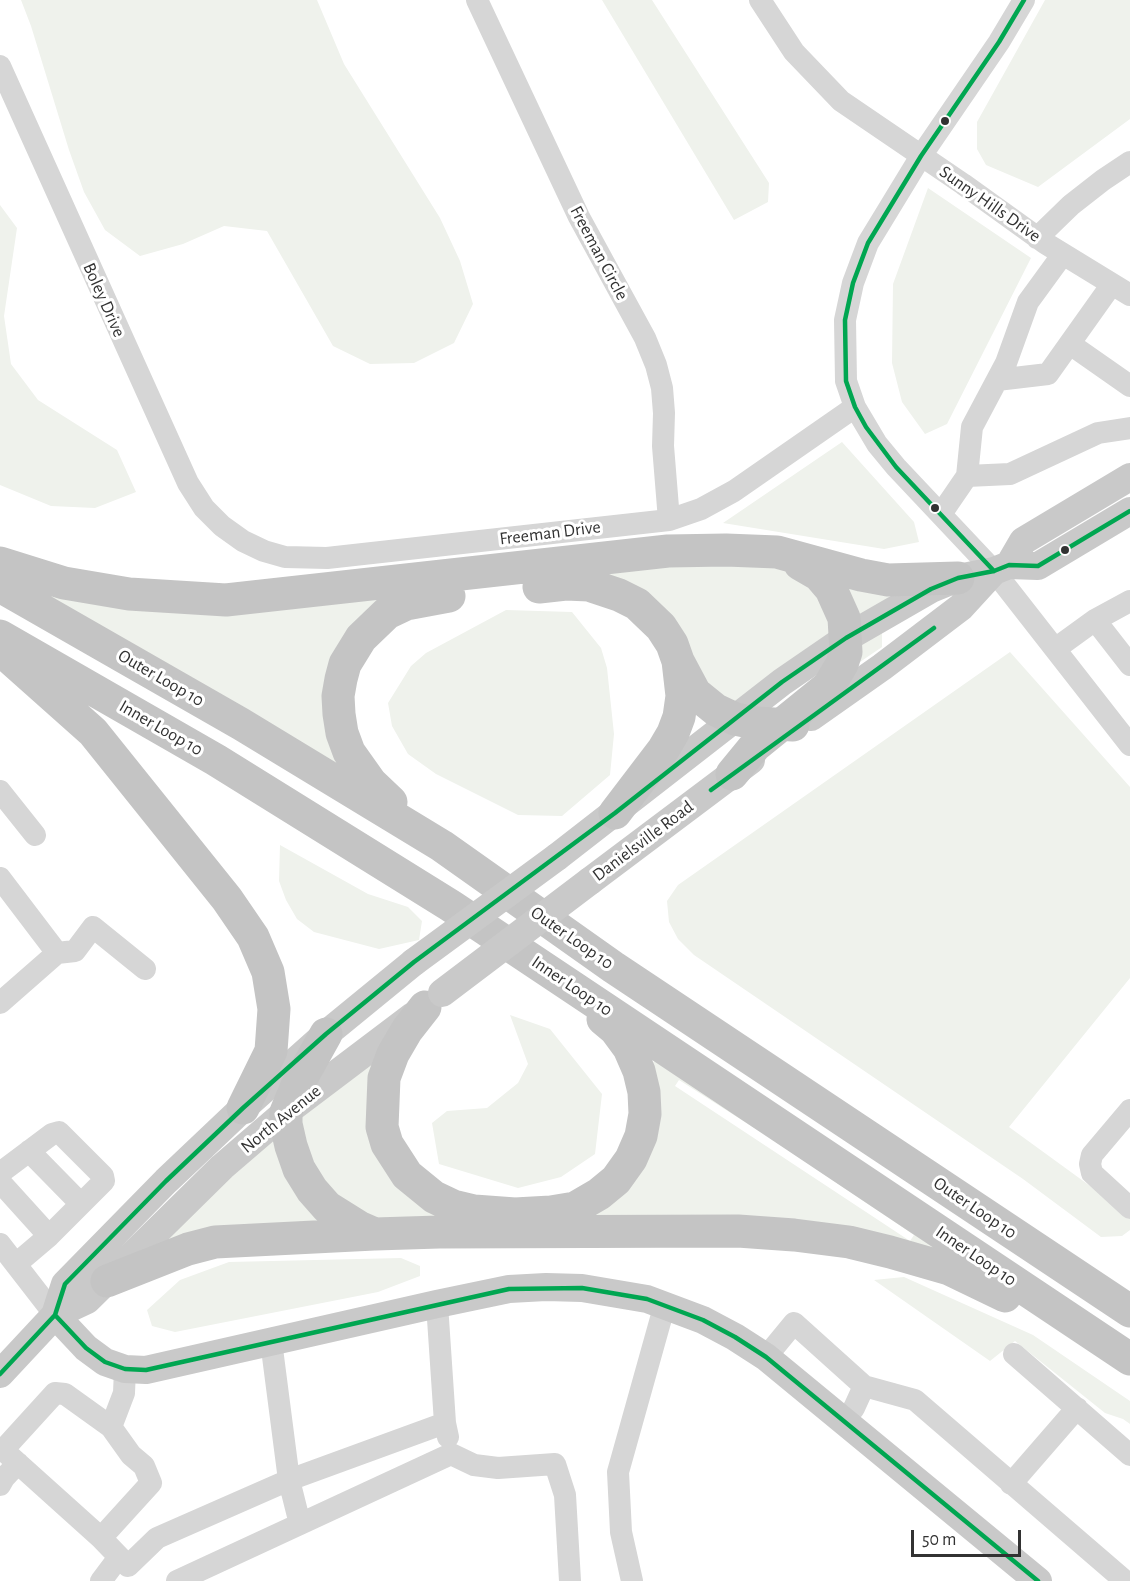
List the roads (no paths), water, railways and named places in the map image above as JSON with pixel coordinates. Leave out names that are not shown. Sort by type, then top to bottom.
[{"type":"highway","points":[[0,563],[64,583],[129,594],[226,600],[668,551],[777,552],[861,576],[888,580],[958,578]]},
{"type":"highway","points":[[732,774],[754,746],[790,725],[829,686],[846,652],[844,618],[831,589],[819,575],[777,552]]},
{"type":"highway","points":[[442,846],[371,783],[349,752],[342,733],[338,696],[345,664],[361,638],[387,613],[406,603],[438,597],[566,584],[589,585],[619,594],[649,614],[672,644],[678,662],[695,693],[716,710],[735,719],[755,723],[790,725]]},
{"type":"highway","name":"Outer Loop 10","points":[[0,586],[241,724],[442,846],[613,967],[1130,1311]]},
{"type":"highway","name":"Inner Loop 10","points":[[0,636],[216,760],[364,850],[551,972],[1130,1359]]},
{"type":"highway","points":[[0,651],[23,668],[93,732],[227,899],[254,937],[268,972],[274,1009],[271,1051],[243,1108]]},
{"type":"highway","points":[[615,813],[663,750],[673,733],[679,717],[682,696],[678,662]]},
{"type":"highway","points":[[433,1000],[407,1030],[393,1054],[384,1078],[382,1127],[387,1144],[407,1175],[434,1197],[453,1206],[474,1211],[515,1214],[575,1208],[599,1194],[616,1180],[631,1159],[641,1136],[645,1114],[644,1092],[639,1071],[629,1048],[615,1029],[551,972]]},
{"type":"highway","points":[[326,1034],[296,1088],[286,1112],[291,1146],[299,1169],[312,1190],[327,1207],[375,1234]]},
{"type":"highway","points":[[107,1281],[188,1249],[215,1242],[439,1232],[738,1231],[849,1242],[949,1269],[1102,1341]]},
{"type":"main road","points":[[790,725],[882,667],[961,607],[1001,568],[1023,541],[1130,477]]},
{"type":"main road","points":[[615,813],[782,682],[846,638],[931,589],[958,578],[1001,568],[1038,566],[1130,511]]},
{"type":"main road","name":"Danielsville Road","points":[[520,935],[732,774]]},
{"type":"main road","name":"North Avenue","points":[[55,1315],[65,1284],[166,1181],[243,1108],[326,1034],[414,962],[615,813]]},
{"type":"main road","name":"North Avenue","points":[[0,1374],[55,1315],[87,1300],[222,1167],[286,1112],[520,935]]},
{"type":"main road","points":[[55,1315],[86,1348],[105,1362],[125,1369],[146,1370],[509,1289],[564,1287],[605,1290],[665,1304],[719,1328],[766,1357],[1038,1581]]},
{"type":"street","name":"Freeman Circle","points":[[477,0],[579,217],[645,338],[656,365],[662,388],[663,446],[669,520]]},
{"type":"street","name":"Sunny Hills Drive","points":[[760,0],[794,52],[841,101],[963,184],[1037,238],[1121,290]]},
{"type":"street","points":[[1024,0],[999,42],[921,156],[868,243],[853,283],[845,320],[846,381],[855,407],[877,444],[941,514],[1001,568],[1055,650],[1130,745]]},
{"type":"street","name":"Boley Drive","points":[[0,66],[170,446],[188,483],[204,508],[222,526]]},
{"type":"street","points":[[1037,238],[1071,205],[1102,180],[1130,162]]},
{"type":"street","points":[[941,514],[967,476],[972,427],[1006,363],[1028,302],[1063,254]]},
{"type":"street","points":[[997,380],[1048,374],[1070,344],[1121,290]]},
{"type":"street","points":[[1070,344],[1130,386]]},
{"type":"street","name":"Freeman Drive","points":[[222,526],[243,542],[264,551],[285,557],[305,559],[669,520],[701,508],[734,491],[855,407]]},
{"type":"street","points":[[967,476],[1010,474],[1098,432],[1130,428]]},
{"type":"street","points":[[1055,650],[1095,620],[1130,601]]},
{"type":"street","points":[[1095,620],[1130,665]]},
{"type":"street","points":[[0,791],[35,835]]},
{"type":"street","points":[[0,878],[57,953]]},
{"type":"street","points":[[0,1003],[57,953],[75,951],[93,927],[145,969]]},
{"type":"street","points":[[1130,1110],[1092,1155],[1090,1164],[1092,1173],[1130,1208]]},
{"type":"street","points":[[0,1173],[52,1134],[59,1132],[103,1176],[104,1181],[49,1236],[16,1264]]},
{"type":"street","points":[[29,1151],[81,1204]]},
{"type":"street","points":[[0,1182],[49,1236]]},
{"type":"street","points":[[0,1244],[55,1315]]},
{"type":"street","points":[[437,1304],[445,1423],[451,1454]]},
{"type":"street","points":[[632,1581],[621,1532],[618,1472],[665,1304]]},
{"type":"street","points":[[766,1357],[794,1323],[864,1386],[915,1400],[1125,1581]]},
{"type":"street","points":[[271,1341],[289,1480],[300,1524]]},
{"type":"street","points":[[1014,1354],[1130,1455]]},
{"type":"street","points":[[111,1427],[123,1393],[125,1369]]},
{"type":"street","points":[[844,1421],[854,1408],[864,1386]]},
{"type":"street","points":[[101,1538],[152,1483],[144,1466],[131,1455],[111,1427],[65,1394],[55,1393],[3,1462],[101,1538],[130,1568]]},
{"type":"street","points":[[1011,1484],[1077,1408]]},
{"type":"street","points":[[101,1581],[130,1568],[158,1538],[289,1480],[445,1423]]},
{"type":"street","points":[[177,1581],[451,1454]]},
{"type":"street","points":[[451,1454],[474,1465],[498,1468],[555,1464],[565,1495],[570,1581]]}]
